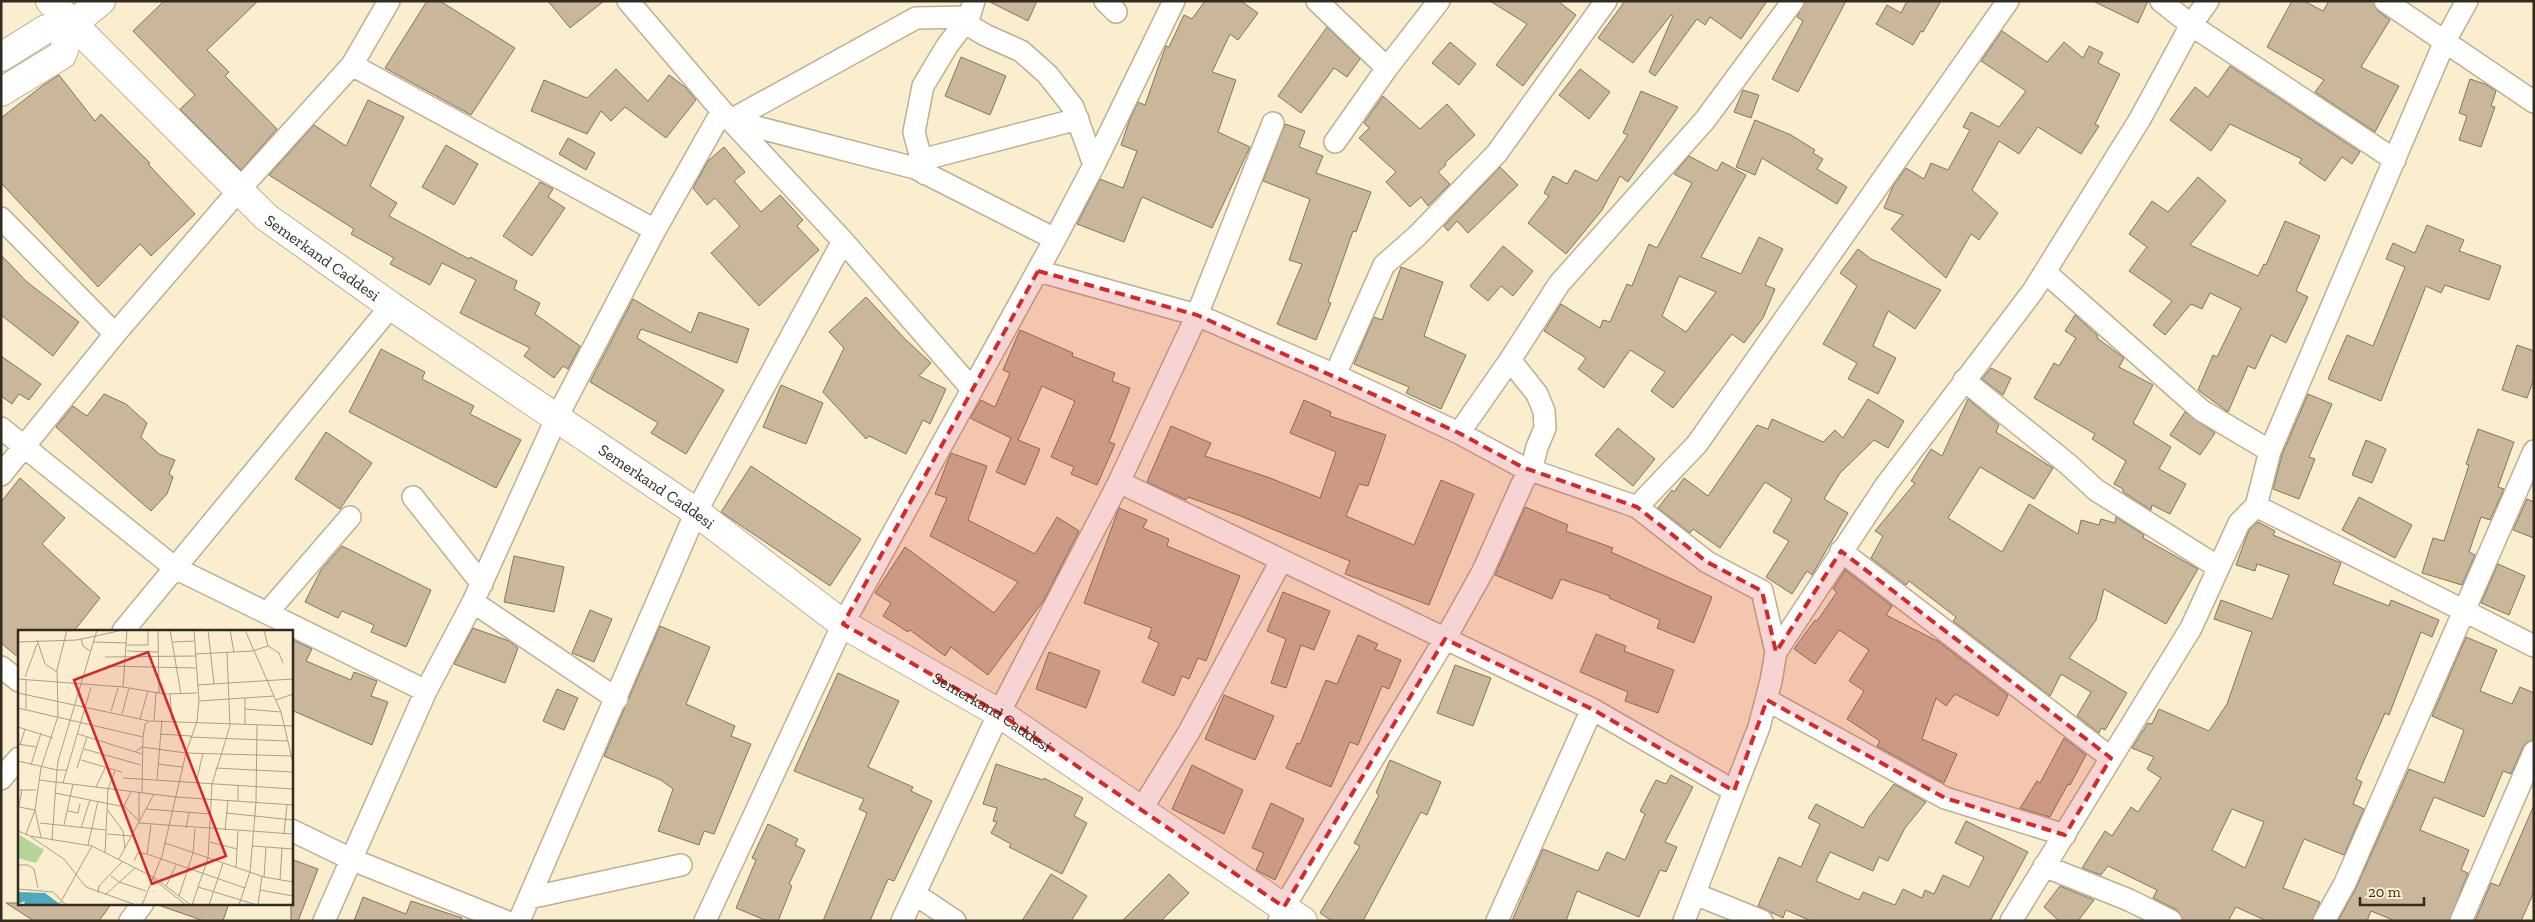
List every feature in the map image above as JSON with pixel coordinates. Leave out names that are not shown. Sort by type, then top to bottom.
[{"type":"street","name":"Semerkand Caddesi","points":[[50,1],[266,218],[391,306],[696,512],[843,624],[999,713],[1141,810],[1289,916]]},
{"type":"street","points":[[1,57],[46,29],[72,24],[101,1]]},
{"type":"street","points":[[1,475],[116,334],[239,190],[352,65],[388,1]]},
{"type":"street","points":[[628,1],[728,117],[843,241],[972,390]]},
{"type":"street","points":[[705,921],[843,624],[1038,271],[1094,164],[1174,1]]},
{"type":"street","points":[[1317,1],[1387,68]]},
{"type":"street","points":[[1336,142],[1387,68],[1439,1]]},
{"type":"street","points":[[1335,375],[1384,265],[1417,236],[1497,153],[1606,1]]},
{"type":"street","points":[[1459,432],[1510,360],[1559,284],[1705,120],[1794,1]]},
{"type":"street","points":[[1636,507],[1697,444],[2008,1]]},
{"type":"street","points":[[2161,1],[2191,25],[2395,160]]},
{"type":"street","points":[[1684,921],[1760,727],[1776,652],[1886,485],[2033,291],[2140,119],[2191,25],[2208,1]]},
{"type":"street","points":[[2386,1],[2534,102]]},
{"type":"street","points":[[2010,921],[2065,835],[2110,758],[2191,628],[2239,523],[2256,506],[2270,451],[2445,41],[2467,1]]},
{"type":"street","points":[[324,921],[353,860],[426,690],[477,593],[557,417],[655,230],[728,117],[916,18],[971,9]]},
{"type":"street","points":[[971,9],[967,24],[985,35],[1021,51],[1047,74],[1073,107],[1094,164]]},
{"type":"street","points":[[971,9],[923,86],[914,132],[923,167],[1055,239]]},
{"type":"street","points":[[1,92],[62,55],[72,24]]},
{"type":"street","points":[[352,65],[655,230]]},
{"type":"street","points":[[728,117],[915,168],[1078,119]]},
{"type":"street","points":[[902,921],[999,713],[1119,482],[1197,315],[1274,123]]},
{"type":"street","points":[[1,218],[116,334]]},
{"type":"street","points":[[520,921],[696,512],[843,241]]},
{"type":"street","points":[[1038,271],[1197,315],[1459,432],[1529,469],[1636,507],[1707,562],[1762,590],[1776,652]]},
{"type":"street","points":[[2044,272],[2201,410],[2270,451]]},
{"type":"street","points":[[124,630],[391,306]]},
{"type":"street","points":[[1289,916],[1482,571],[1529,469],[1545,428],[1544,411],[1537,394],[1510,360]]},
{"type":"street","points":[[1964,380],[2096,490],[2218,567]]},
{"type":"street","points":[[1,428],[175,568],[426,690]]},
{"type":"street","points":[[2324,921],[2345,883],[2534,450]]},
{"type":"street","points":[[1119,482],[1592,710],[1734,790]]},
{"type":"street","points":[[413,497],[477,593],[617,699]]},
{"type":"street","points":[[2256,506],[2534,646]]},
{"type":"street","points":[[267,613],[350,517]]},
{"type":"street","points":[[1841,551],[2110,758]]},
{"type":"street","points":[[1141,810],[1189,732],[1282,560]]},
{"type":"street","points":[[1,667],[18,680]]},
{"type":"street","points":[[1766,700],[1945,798],[2065,835]]},
{"type":"street","points":[[1497,921],[1592,710]]},
{"type":"street","points":[[2462,921],[2534,752]]},
{"type":"street","points":[[1,779],[18,759]]},
{"type":"street","points":[[292,830],[353,860],[506,921]]},
{"type":"street","points":[[529,898],[681,865]]},
{"type":"street","points":[[2044,866],[2129,900],[2171,921]]},
{"type":"street","points":[[915,894],[955,921]]},
{"type":"street","points":[[1695,894],[1762,921]]},
{"type":"street","points":[[130,921],[142,904]]},
{"type":"highlighted area","points":[[1038,271],[1197,315],[1459,433],[1522,467],[1637,507],[1707,562],[1762,591],[1776,652],[1841,551],[2111,758],[2065,835],[1945,798],[1767,700],[1734,791],[1592,709],[1445,639],[1284,907],[999,713],[843,624]]},
{"type":"building","points":[[164,1],[258,1],[207,50],[229,72],[225,76],[277,129],[241,170],[180,109],[195,95],[133,31]]},
{"type":"building","points":[[427,1],[440,1],[515,48],[471,115],[385,68]]},
{"type":"building","points":[[548,1],[604,1],[570,28]]},
{"type":"building","points":[[988,1],[1037,1],[1028,21]]},
{"type":"building","points":[[1205,1],[1241,1],[1258,13],[1238,40],[1230,34],[1212,72],[1236,80],[1218,132],[1250,147],[1212,228],[1142,197],[1124,242],[1077,224],[1100,179],[1123,188],[1137,151],[1121,145],[1130,119],[1138,102],[1145,105],[1166,46],[1169,47],[1184,15],[1192,19]]},
{"type":"building","points":[[1490,1],[1558,1],[1576,15],[1523,86],[1496,65],[1527,24]]},
{"type":"building","points":[[1625,1],[1767,1],[1741,39],[1710,17],[1705,25],[1697,19],[1655,76],[1649,72],[1673,16],[1671,15],[1633,63],[1598,38]]},
{"type":"building","points":[[1805,1],[1846,1],[1798,92],[1772,79],[1803,21],[1797,17]]},
{"type":"building","points":[[1907,1],[1941,1],[1913,45],[1876,24],[1887,5],[1901,13]]},
{"type":"building","points":[[2093,1],[2148,1],[2138,23]]},
{"type":"building","points":[[2292,1],[2304,1],[2323,11],[2329,1],[2373,1],[2378,11],[2390,20],[2361,67],[2399,86],[2375,132],[2315,92],[2324,80],[2267,47]]},
{"type":"building","points":[[1327,27],[1360,59],[1347,77],[1334,68],[1301,113],[1278,96]]},
{"type":"building","points":[[2002,31],[2047,62],[2064,42],[2083,58],[2089,46],[2103,53],[2098,63],[2120,74],[2095,124],[2099,126],[2081,154],[2038,127],[2019,154],[1999,141],[1972,190],[1998,213],[1979,240],[1971,234],[1946,278],[1891,229],[1903,215],[1884,208],[1893,186],[1906,168],[1924,179],[1931,163],[1948,170],[1970,130],[1963,127],[1971,112],[1999,127],[2026,91],[1981,61]]},
{"type":"building","points":[[1450,42],[1476,64],[1459,85],[1432,63]]},
{"type":"building","points":[[961,57],[1006,76],[990,115],[945,96]]},
{"type":"building","points":[[2230,66],[2360,152],[2352,164],[2342,157],[2325,181],[2299,163],[2302,159],[2230,124],[2211,151],[2170,120],[2195,87],[2208,97]]},
{"type":"building","points":[[616,69],[648,101],[669,75],[685,87],[696,100],[666,138],[625,107],[611,121],[601,111],[587,134],[531,111],[544,80],[587,98]]},
{"type":"building","points":[[1580,69],[1610,92],[1589,119],[1559,95]]},
{"type":"building","points":[[59,75],[95,121],[101,114],[150,163],[148,164],[195,214],[151,256],[140,244],[98,287],[1,183],[1,118]]},
{"type":"building","points":[[2470,79],[2485,84],[2496,91],[2491,106],[2495,107],[2481,147],[2459,140],[2467,116],[2459,113]]},
{"type":"building","points":[[1743,90],[1759,95],[1751,118],[1734,112]]},
{"type":"building","points":[[1641,91],[1678,107],[1628,182],[1620,176],[1602,210],[1566,254],[1528,223],[1549,196],[1544,193],[1553,176],[1567,184],[1575,170],[1597,181],[1628,135],[1623,133]]},
{"type":"building","points":[[1383,96],[1420,129],[1447,104],[1475,135],[1438,172],[1450,184],[1428,206],[1421,197],[1410,207],[1386,182],[1396,172],[1359,138],[1369,128],[1364,123]]},
{"type":"building","points":[[368,100],[404,117],[370,186],[397,203],[389,216],[469,259],[470,257],[517,281],[514,289],[540,303],[535,314],[580,346],[568,369],[563,366],[554,378],[524,356],[530,348],[460,313],[476,280],[442,263],[430,285],[390,264],[394,258],[351,234],[354,229],[269,175],[314,125],[346,146]]},
{"type":"building","points":[[1755,120],[1791,135],[1815,150],[1813,153],[1823,159],[1817,169],[1847,187],[1837,204],[1762,158],[1755,175],[1736,167]]},
{"type":"building","points":[[1285,124],[1305,131],[1299,147],[1323,156],[1316,173],[1371,192],[1356,232],[1353,231],[1328,302],[1331,303],[1316,340],[1277,324],[1302,264],[1289,260],[1310,199],[1263,181]]},
{"type":"building","points":[[568,138],[595,153],[586,170],[559,154]]},
{"type":"building","points":[[446,145],[478,164],[454,205],[422,187]]},
{"type":"building","points":[[724,147],[745,172],[734,181],[761,212],[780,195],[803,220],[797,226],[819,250],[759,306],[711,253],[740,226],[715,198],[707,205],[693,188],[708,161]]},
{"type":"building","points":[[1689,156],[1717,171],[1722,162],[1746,175],[1701,257],[1741,274],[1759,237],[1783,249],[1765,285],[1775,289],[1763,318],[1744,343],[1732,334],[1673,408],[1651,391],[1665,372],[1630,350],[1604,388],[1578,369],[1586,358],[1544,331],[1561,304],[1600,328],[1603,320],[1610,322],[1627,284],[1632,286],[1649,244],[1657,248],[1692,183],[1674,174]],"holes":[[[1679,276],[1716,292],[1686,332],[1662,316]]]},
{"type":"building","points":[[1500,167],[1518,185],[1468,233],[1457,221],[1448,231],[1444,226]]},
{"type":"building","points":[[2198,177],[2226,201],[2190,245],[2258,276],[2264,264],[2266,265],[2285,221],[2320,236],[2296,291],[2308,297],[2286,343],[2271,335],[2255,369],[2248,366],[2228,412],[2198,390],[2213,355],[2217,357],[2241,308],[2210,293],[2202,309],[2191,304],[2165,335],[2153,325],[2172,301],[2129,271],[2147,247],[2129,234],[2152,201],[2168,212]]},
{"type":"building","points":[[540,182],[553,189],[548,197],[565,208],[532,256],[503,236]]},
{"type":"building","points":[[2427,225],[2464,240],[2459,251],[2501,266],[2489,300],[2445,285],[2441,293],[2426,286],[2381,401],[2328,379],[2347,335],[2373,346],[2405,267],[2386,259],[2393,243],[2415,253]]},
{"type":"building","points":[[1503,246],[1533,271],[1513,296],[1501,286],[1488,301],[1470,286]]},
{"type":"building","points":[[1858,249],[1871,259],[1941,290],[1915,329],[1888,311],[1873,346],[1896,358],[1878,394],[1848,379],[1857,363],[1823,344],[1857,286],[1840,273]]},
{"type":"building","points":[[1,255],[27,282],[79,322],[53,356],[1,315]]},
{"type":"building","points":[[1401,267],[1443,282],[1424,336],[1466,355],[1441,409],[1406,393],[1409,387],[1354,364],[1374,317],[1382,320]]},
{"type":"building","points":[[866,297],[905,339],[931,363],[919,376],[946,389],[930,424],[923,420],[906,454],[869,436],[866,439],[823,392],[844,348],[829,332]]},
{"type":"building","points":[[633,299],[691,333],[699,312],[749,329],[737,363],[641,329],[637,338],[724,390],[686,454],[651,433],[658,423],[590,382]]},
{"type":"building","points":[[2075,315],[2098,336],[2097,338],[2124,358],[2119,367],[2153,385],[2133,423],[2171,447],[2159,469],[2186,484],[2170,514],[2152,505],[2151,510],[2123,492],[2123,489],[2114,484],[2126,461],[2092,439],[2095,434],[2034,398],[2054,363],[2059,366],[2076,338],[2065,331]]},
{"type":"building","points":[[1020,330],[1073,353],[1072,356],[1115,373],[1112,381],[1130,388],[1109,442],[1115,444],[1097,485],[1071,474],[1074,467],[1051,457],[1075,401],[1042,386],[1018,440],[1040,449],[1025,485],[996,472],[1011,438],[970,418],[981,400],[995,407],[1010,373],[1003,370]]},
{"type":"building","points":[[2517,345],[2534,351],[2534,379],[2527,398],[2502,390]]},
{"type":"building","points":[[381,349],[425,372],[422,379],[474,406],[470,414],[521,440],[496,488],[349,412]]},
{"type":"building","points":[[1,356],[41,384],[29,400],[19,394],[12,404],[1,396]]},
{"type":"building","points":[[1991,368],[2011,378],[2003,395],[1982,379]]},
{"type":"building","points":[[781,385],[823,403],[806,444],[763,427]]},
{"type":"building","points":[[104,394],[126,404],[147,423],[141,437],[159,454],[175,460],[169,474],[173,477],[167,494],[151,511],[56,427],[73,406],[87,416]]},
{"type":"building","points":[[2308,394],[2332,404],[2309,457],[2315,459],[2299,499],[2273,489],[2282,455]]},
{"type":"building","points":[[1868,399],[1904,421],[1888,448],[1874,440],[1840,473],[1824,499],[1848,513],[1812,575],[1807,571],[1792,594],[1766,577],[1789,541],[1773,532],[1792,499],[1765,482],[1720,548],[1693,529],[1690,533],[1658,508],[1672,490],[1674,492],[1684,478],[1708,496],[1757,425],[1768,429],[1772,419],[1823,442],[1835,430],[1843,438]]},
{"type":"building","points":[[1968,399],[1999,425],[1996,432],[2053,468],[2034,499],[1980,467],[1948,518],[2002,552],[2029,504],[2078,534],[2081,520],[2099,525],[2101,519],[2115,523],[2116,517],[2144,535],[2143,538],[2198,569],[2166,624],[2104,589],[2096,620],[2069,658],[2127,693],[2105,730],[2101,728],[2099,733],[2077,716],[2091,692],[2061,674],[2050,696],[1953,621],[1956,617],[1909,581],[1906,585],[1871,558],[1883,536],[1875,531],[1915,483],[1911,481],[1931,449],[1942,456]]},
{"type":"building","points":[[1304,400],[1331,412],[1330,416],[1386,435],[1368,486],[1359,484],[1346,516],[1414,545],[1441,480],[1474,494],[1429,605],[1345,574],[1350,561],[1238,515],[1188,497],[1186,500],[1147,482],[1171,426],[1211,443],[1205,456],[1270,478],[1320,498],[1336,452],[1290,433]]},
{"type":"building","points":[[2185,412],[2215,433],[2200,455],[2170,435]]},
{"type":"building","points":[[1618,428],[1655,459],[1633,486],[1595,455]]},
{"type":"building","points":[[2478,429],[2514,442],[2498,487],[2504,489],[2490,520],[2481,517],[2469,552],[2475,555],[2462,585],[2422,573],[2433,538],[2444,541],[2469,465],[2466,464]]},
{"type":"building","points":[[326,432],[372,463],[340,509],[295,479]]},
{"type":"building","points":[[2366,440],[2386,449],[2372,483],[2352,475]]},
{"type":"building","points":[[951,453],[987,466],[968,520],[1035,554],[1057,517],[1079,531],[1044,600],[988,675],[951,647],[945,656],[910,630],[908,632],[883,616],[891,603],[875,593],[905,547],[994,613],[1018,582],[930,536],[947,498],[935,494]]},
{"type":"building","points":[[751,466],[861,539],[830,586],[721,512]]},
{"type":"building","points":[[20,478],[65,518],[42,544],[100,598],[75,630],[18,630],[18,657],[1,643],[1,502]]},
{"type":"building","points":[[2359,497],[2412,525],[2395,558],[2342,530]]},
{"type":"building","points":[[2527,499],[2534,502],[2534,538],[2513,530]]},
{"type":"building","points":[[1525,507],[1568,525],[1566,531],[1613,548],[1611,552],[1712,597],[1694,643],[1657,628],[1660,620],[1609,598],[1610,596],[1561,579],[1552,599],[1495,575]]},
{"type":"building","points":[[1119,508],[1147,520],[1143,528],[1169,539],[1167,546],[1240,576],[1206,661],[1198,658],[1189,679],[1182,676],[1174,696],[1142,682],[1159,643],[1148,638],[1152,628],[1084,603]]},
{"type":"building","points":[[2258,522],[2275,531],[2273,535],[2341,563],[2333,584],[2389,606],[2391,600],[2439,620],[2432,637],[2421,632],[2389,715],[2385,713],[2356,779],[2362,782],[2353,804],[2364,809],[2344,855],[2304,839],[2283,888],[2320,902],[2312,921],[2267,921],[2236,907],[2228,921],[2183,921],[2177,910],[2153,898],[2157,890],[2108,866],[2101,875],[2082,868],[2105,831],[2112,836],[2131,807],[2138,812],[2161,778],[2147,769],[2154,757],[2132,748],[2148,723],[2152,724],[2159,709],[2209,731],[2227,704],[2252,632],[2214,619],[2221,600],[2272,619],[2289,575],[2257,564],[2255,571],[2236,565],[2249,530]],"holes":[[[2232,809],[2264,822],[2245,868],[2212,850]]]},
{"type":"building","points":[[342,546],[431,590],[406,647],[371,632],[374,625],[342,611],[338,618],[305,602],[321,570]]},
{"type":"building","points":[[514,556],[564,567],[554,612],[504,602]]},
{"type":"building","points":[[2498,564],[2525,576],[2509,615],[2481,603]]},
{"type":"building","points":[[1845,570],[1892,606],[1886,615],[1939,642],[2008,695],[1998,716],[1955,694],[1946,706],[1936,698],[1922,739],[1957,754],[1944,783],[1877,746],[1880,741],[1847,719],[1864,691],[1849,681],[1869,650],[1839,630],[1815,664],[1794,649],[1837,592],[1833,589]]},
{"type":"building","points":[[1283,592],[1330,611],[1314,650],[1301,645],[1286,688],[1271,683],[1286,639],[1267,631]]},
{"type":"building","points":[[590,610],[612,619],[594,662],[572,653]]},
{"type":"building","points":[[660,626],[710,647],[686,704],[735,726],[731,736],[751,744],[714,834],[704,831],[699,845],[658,831],[673,789],[661,780],[604,756]]},
{"type":"building","points":[[473,628],[509,641],[518,648],[505,683],[454,664]]},
{"type":"building","points":[[1596,634],[1626,646],[1624,651],[1674,670],[1658,713],[1625,701],[1628,692],[1580,672]]},
{"type":"building","points":[[1358,635],[1378,644],[1375,649],[1401,660],[1389,689],[1382,686],[1358,745],[1350,742],[1331,787],[1286,768],[1297,743],[1300,744],[1326,680],[1337,684]]},
{"type":"building","points":[[2466,637],[2497,650],[2480,691],[2512,704],[2520,687],[2534,693],[2534,740],[2527,742],[2523,747],[2511,774],[2503,771],[2484,817],[2434,797],[2420,830],[2469,850],[2461,870],[2468,873],[2449,921],[2395,921],[2371,911],[2367,921],[2338,921],[2356,888],[2409,769],[2444,783],[2464,730],[2432,716]]},
{"type":"building","points":[[292,639],[312,649],[306,661],[351,680],[354,672],[377,681],[371,696],[388,702],[372,745],[292,710]]},
{"type":"building","points":[[1049,652],[1100,671],[1086,708],[1036,689]]},
{"type":"building","points":[[1455,665],[1491,678],[1473,726],[1437,713]]},
{"type":"building","points":[[838,673],[899,701],[868,767],[913,787],[911,791],[932,801],[894,881],[888,879],[870,921],[823,921],[867,813],[859,809],[864,799],[794,771]]},
{"type":"building","points":[[557,689],[578,698],[564,730],[543,721]]},
{"type":"building","points":[[1224,695],[1274,716],[1255,760],[1205,739]]},
{"type":"building","points":[[2064,738],[2086,755],[2050,817],[2020,808],[2037,781],[2040,783]]},
{"type":"building","points":[[1390,760],[1441,782],[1427,815],[1421,812],[1363,921],[1332,921],[1320,913],[1360,846],[1354,843],[1379,795],[1376,793]]},
{"type":"building","points":[[996,764],[1043,780],[1044,778],[1083,798],[1074,816],[1087,823],[1062,874],[1009,847],[1011,844],[991,833],[997,822],[993,821],[997,808],[983,804]]},
{"type":"building","points":[[1192,765],[1243,790],[1224,834],[1172,809]]},
{"type":"building","points":[[1671,775],[1693,787],[1665,842],[1677,847],[1666,872],[1660,870],[1639,917],[1577,891],[1566,921],[1512,921],[1543,849],[1598,871],[1607,852],[1625,860],[1645,814],[1640,811],[1656,780],[1666,784]]},
{"type":"building","points":[[1894,784],[1926,802],[1905,828],[1888,861],[1879,857],[1873,871],[1830,852],[1816,881],[1859,900],[1863,892],[1895,905],[1903,889],[1922,898],[1925,890],[1934,894],[1943,875],[1969,887],[1984,857],[1955,843],[1966,821],[2028,852],[1990,921],[1811,921],[1786,910],[1783,918],[1758,906],[1779,857],[1801,867],[1820,824],[1808,818],[1816,804],[1863,828]]},
{"type":"building","points":[[1271,803],[1304,819],[1275,880],[1256,870],[1264,853],[1252,848]]},
{"type":"building","points":[[2534,805],[2534,892],[2521,921],[2475,921],[2491,883],[2499,886]]},
{"type":"building","points":[[768,824],[798,839],[795,845],[805,850],[789,884],[792,886],[778,921],[767,921],[736,908],[756,860],[752,858]]},
{"type":"building","points":[[292,859],[318,869],[298,921],[291,921]]},
{"type":"building","points":[[1051,874],[1087,896],[1071,921],[1022,921]]},
{"type":"building","points":[[1169,874],[1189,893],[1161,921],[1122,921]]},
{"type":"building","points":[[2060,886],[2094,900],[2078,921],[2059,921],[2044,907]]},
{"type":"building","points":[[363,897],[406,914],[411,901],[462,918],[461,921],[354,921]]},
{"type":"building","points":[[6,903],[111,904],[99,921],[34,921]]},
{"type":"building","points":[[162,904],[229,904],[223,921],[204,921],[161,906]]}]
